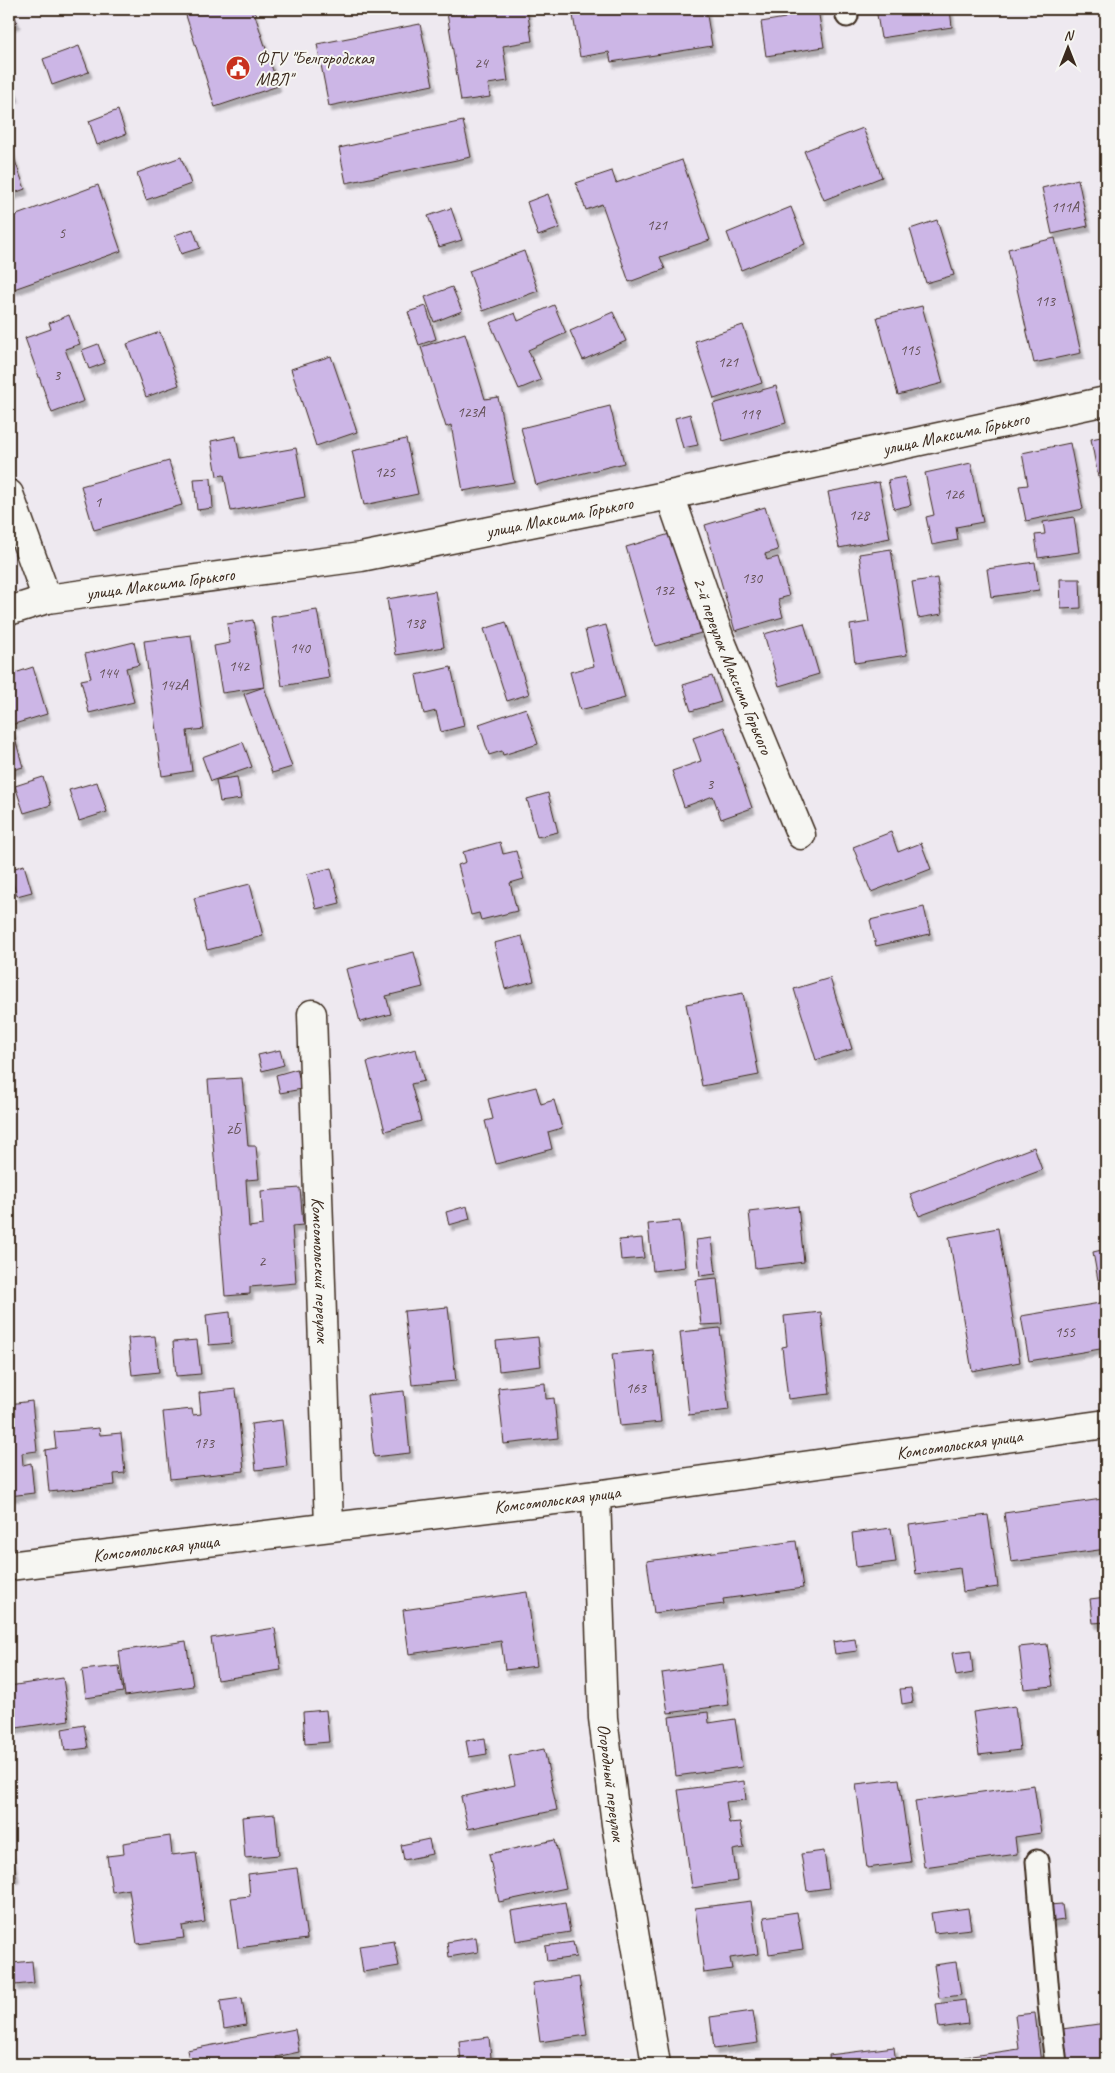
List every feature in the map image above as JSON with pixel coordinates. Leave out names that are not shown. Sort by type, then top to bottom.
[{"type":"street","name":"улица Максима Горького","points":[[9,611],[47,599],[361,557],[670,495],[1106,401]]},
{"type":"street","points":[[9,494],[47,599]]},
{"type":"street","name":"2-й переулок Максима Горького","points":[[670,495],[720,639],[802,835]]},
{"type":"street","name":"Комсомольский переулок","points":[[312,1014],[328,1526]]},
{"type":"street","name":"Комсомольская улица","points":[[9,1566],[328,1526],[596,1496],[1106,1424]]},
{"type":"street","name":"Огородный переулок","points":[[596,1496],[603,1718],[616,1824],[656,2064]]},
{"type":"lane","points":[[1037,1861],[1056,2064]]},
{"type":"building","points":[[9,9],[11,9],[17,22],[9,26]]},
{"type":"building","points":[[184,9],[253,9],[278,86],[215,107]]},
{"type":"building","points":[[473,9],[527,9],[532,41],[503,46],[508,81],[488,84],[490,97],[461,101],[447,13]]},
{"type":"building","points":[[572,9],[706,9],[712,46],[611,62],[609,52],[580,57]]},
{"type":"building","points":[[783,9],[818,9],[824,47],[766,56],[761,22],[785,18]]},
{"type":"building","points":[[876,9],[950,9],[952,27],[881,38]]},
{"type":"building","points":[[1101,9],[1106,9],[1106,20],[1104,21]]},
{"type":"building","points":[[420,24],[433,85],[329,106],[317,44]]},
{"type":"building","points":[[79,46],[89,72],[52,85],[43,59]]},
{"type":"building","points":[[9,77],[16,96],[9,98]]},
{"type":"building","points":[[118,110],[126,134],[97,145],[89,121]]},
{"type":"building","points":[[463,121],[471,157],[346,183],[339,148]]},
{"type":"building","points":[[863,128],[882,177],[824,200],[804,151]]},
{"type":"building","points":[[9,144],[25,189],[9,195]]},
{"type":"building","points":[[181,157],[191,184],[146,200],[137,173]]},
{"type":"building","points":[[682,160],[710,240],[660,257],[665,269],[629,282],[602,204],[586,210],[576,183],[612,171],[616,183]]},
{"type":"building","points":[[1078,179],[1088,226],[1052,234],[1042,188]]},
{"type":"building","points":[[98,185],[121,251],[14,289],[9,275],[9,210],[12,209],[14,216]]},
{"type":"building","points":[[548,194],[560,228],[538,236],[527,202]]},
{"type":"building","points":[[791,207],[805,244],[741,270],[727,233]]},
{"type":"building","points":[[451,208],[462,240],[439,247],[428,216]]},
{"type":"building","points":[[937,220],[954,275],[926,283],[910,229]]},
{"type":"building","points":[[193,229],[200,248],[181,254],[175,235]]},
{"type":"building","points":[[1055,238],[1081,353],[1034,363],[1008,249]]},
{"type":"building","points":[[524,251],[538,291],[483,311],[469,271]]},
{"type":"building","points":[[452,287],[462,311],[434,322],[425,297]]},
{"type":"building","points":[[554,305],[566,333],[528,350],[541,380],[519,389],[490,323],[515,313],[518,321]]},
{"type":"building","points":[[426,306],[436,339],[419,345],[408,312]]},
{"type":"building","points":[[922,306],[943,383],[898,395],[877,317]]},
{"type":"building","points":[[613,312],[626,341],[583,360],[570,331]]},
{"type":"building","points":[[69,315],[80,344],[65,349],[84,401],[52,413],[25,338],[51,329],[49,323]]},
{"type":"building","points":[[743,325],[762,383],[714,399],[695,341]]},
{"type":"building","points":[[160,332],[179,385],[146,397],[127,344]]},
{"type":"building","points":[[465,333],[485,399],[498,397],[514,482],[463,491],[451,425],[446,427],[421,347]]},
{"type":"building","points":[[98,344],[105,363],[89,369],[82,350]]},
{"type":"building","points":[[331,356],[357,432],[316,446],[291,369]]},
{"type":"building","points":[[776,386],[786,423],[723,441],[713,404]]},
{"type":"building","points":[[610,406],[624,463],[536,485],[521,428]]},
{"type":"building","points":[[690,414],[698,445],[683,448],[675,418]]},
{"type":"building","points":[[236,436],[240,458],[296,448],[305,497],[231,511],[224,475],[217,476],[211,441]]},
{"type":"building","points":[[1106,436],[1106,495],[1102,476],[1098,477],[1091,439]]},
{"type":"building","points":[[406,439],[418,494],[364,505],[352,451]]},
{"type":"building","points":[[1070,443],[1083,509],[1026,521],[1019,486],[1028,485],[1022,453]]},
{"type":"building","points":[[169,461],[182,505],[94,530],[81,486]]},
{"type":"building","points":[[971,463],[983,522],[956,527],[958,540],[932,545],[926,517],[934,515],[925,473]]},
{"type":"building","points":[[905,477],[911,505],[894,509],[888,480]]},
{"type":"building","points":[[211,478],[213,508],[197,510],[194,479]]},
{"type":"building","points":[[879,482],[890,538],[839,548],[828,492]]},
{"type":"building","points":[[765,507],[778,550],[765,554],[767,560],[778,557],[789,596],[778,599],[783,617],[735,631],[705,525]]},
{"type":"building","points":[[1074,517],[1079,552],[1038,558],[1035,535],[1045,534],[1043,522]]},
{"type":"building","points":[[673,533],[701,633],[655,646],[626,547]]},
{"type":"building","points":[[891,549],[907,655],[855,663],[850,625],[869,622],[859,554]]},
{"type":"building","points":[[1035,562],[1039,590],[991,597],[987,569]]},
{"type":"building","points":[[937,578],[942,614],[918,618],[912,582]]},
{"type":"building","points":[[1060,579],[1080,579],[1081,608],[1061,609]]},
{"type":"building","points":[[435,591],[444,647],[396,655],[387,599]]},
{"type":"building","points":[[317,610],[329,678],[282,686],[271,617]]},
{"type":"building","points":[[253,620],[264,687],[222,693],[214,646],[230,643],[227,624]]},
{"type":"building","points":[[506,622],[529,694],[507,701],[484,629]]},
{"type":"building","points":[[804,623],[819,674],[779,686],[764,634]]},
{"type":"building","points":[[606,625],[625,698],[580,710],[570,672],[594,666],[585,630]]},
{"type":"building","points":[[191,635],[204,729],[187,731],[192,771],[162,776],[144,641]]},
{"type":"building","points":[[134,642],[139,665],[126,668],[134,702],[89,713],[81,680],[91,678],[85,654]]},
{"type":"building","points":[[33,667],[47,714],[11,725],[23,767],[9,771],[9,675]]},
{"type":"building","points":[[451,667],[464,726],[441,732],[436,711],[424,714],[416,675]]},
{"type":"building","points":[[712,676],[721,702],[691,711],[683,685]]},
{"type":"building","points":[[264,687],[292,767],[272,773],[244,694]]},
{"type":"building","points":[[526,708],[538,744],[503,755],[502,751],[489,755],[479,724]]},
{"type":"building","points":[[724,727],[752,808],[721,819],[713,796],[684,807],[672,771],[701,761],[693,738]]},
{"type":"building","points":[[243,742],[252,767],[211,781],[202,757]]},
{"type":"building","points":[[43,777],[51,805],[24,813],[15,786]]},
{"type":"building","points":[[237,777],[241,799],[220,802],[216,780]]},
{"type":"building","points":[[97,782],[107,812],[79,821],[69,790]]},
{"type":"building","points":[[548,793],[558,832],[537,837],[527,799]]},
{"type":"building","points":[[891,832],[898,852],[921,843],[931,869],[871,892],[853,847]]},
{"type":"building","points":[[500,842],[503,854],[516,851],[524,879],[510,883],[517,911],[481,920],[479,913],[471,915],[458,865],[466,862],[463,852]]},
{"type":"building","points":[[24,865],[32,892],[17,896],[9,870]]},
{"type":"building","points":[[331,868],[340,903],[316,909],[307,874]]},
{"type":"building","points":[[250,884],[263,936],[207,950],[194,898]]},
{"type":"building","points":[[924,907],[930,934],[876,946],[870,920]]},
{"type":"building","points":[[522,936],[534,981],[505,989],[494,943]]},
{"type":"building","points":[[414,952],[423,987],[386,996],[391,1014],[360,1022],[346,969]]},
{"type":"building","points":[[830,978],[852,1049],[816,1060],[794,989]]},
{"type":"building","points":[[743,993],[759,1075],[702,1086],[686,1004]]},
{"type":"building","points":[[416,1049],[424,1081],[411,1084],[421,1121],[385,1131],[367,1062]]},
{"type":"building","points":[[280,1050],[284,1065],[262,1071],[258,1055]]},
{"type":"building","points":[[297,1069],[302,1089],[280,1093],[276,1075]]},
{"type":"building","points":[[242,1078],[248,1146],[256,1146],[259,1179],[246,1180],[249,1227],[263,1225],[261,1191],[300,1188],[303,1225],[292,1226],[296,1283],[250,1287],[250,1294],[225,1296],[208,1080]]},
{"type":"building","points":[[536,1087],[541,1104],[554,1100],[562,1128],[548,1132],[552,1149],[496,1164],[485,1121],[493,1119],[488,1099]]},
{"type":"building","points":[[1034,1147],[1042,1170],[919,1216],[910,1194]]},
{"type":"building","points":[[467,1206],[470,1219],[449,1225],[446,1212]]},
{"type":"building","points":[[798,1206],[804,1262],[755,1268],[749,1212]]},
{"type":"building","points":[[680,1221],[685,1267],[653,1271],[648,1224]]},
{"type":"building","points":[[998,1228],[1020,1362],[972,1371],[949,1237]]},
{"type":"building","points":[[642,1238],[644,1258],[621,1260],[619,1240]]},
{"type":"building","points":[[712,1238],[716,1274],[700,1276],[696,1240]]},
{"type":"building","points":[[1106,1249],[1106,1279],[1098,1280],[1093,1252]]},
{"type":"building","points":[[717,1278],[722,1324],[701,1325],[696,1280]]},
{"type":"building","points":[[1106,1302],[1106,1348],[1029,1361],[1021,1316]]},
{"type":"building","points":[[448,1307],[456,1381],[412,1385],[404,1311]]},
{"type":"building","points":[[230,1312],[232,1343],[209,1345],[206,1315]]},
{"type":"building","points":[[821,1312],[830,1394],[788,1399],[782,1347],[787,1346],[784,1316]]},
{"type":"building","points":[[720,1328],[729,1410],[689,1415],[680,1332]]},
{"type":"building","points":[[155,1336],[159,1372],[132,1375],[128,1338]]},
{"type":"building","points":[[538,1337],[541,1366],[499,1371],[496,1341]]},
{"type":"building","points":[[197,1340],[201,1374],[176,1376],[173,1342]]},
{"type":"building","points":[[653,1350],[661,1422],[620,1426],[612,1354]]},
{"type":"building","points":[[545,1383],[546,1399],[554,1398],[558,1438],[504,1444],[498,1388]]},
{"type":"building","points":[[236,1389],[244,1471],[170,1479],[163,1412],[192,1409],[193,1415],[201,1414],[199,1393]]},
{"type":"building","points":[[404,1391],[410,1453],[374,1457],[367,1395]]},
{"type":"building","points":[[32,1401],[37,1451],[22,1453],[23,1465],[31,1463],[34,1493],[9,1496],[9,1404]]},
{"type":"building","points":[[282,1420],[287,1466],[256,1470],[251,1424]]},
{"type":"building","points":[[99,1428],[100,1435],[121,1433],[125,1473],[114,1474],[115,1485],[49,1492],[45,1450],[56,1448],[54,1432]]},
{"type":"building","points":[[1102,1499],[1106,1527],[1106,1549],[1011,1562],[1004,1513]]},
{"type":"building","points":[[988,1515],[998,1587],[963,1592],[960,1568],[916,1574],[909,1525]]},
{"type":"building","points":[[891,1528],[896,1562],[856,1567],[852,1533]]},
{"type":"building","points":[[796,1541],[803,1588],[723,1599],[724,1604],[654,1613],[647,1561]]},
{"type":"building","points":[[527,1592],[537,1666],[505,1670],[501,1641],[409,1654],[403,1610]]},
{"type":"building","points":[[1106,1597],[1106,1622],[1093,1623],[1090,1599]]},
{"type":"building","points":[[275,1628],[281,1670],[217,1680],[211,1638]]},
{"type":"building","points":[[855,1639],[857,1651],[835,1654],[833,1642]]},
{"type":"building","points":[[186,1641],[193,1686],[125,1696],[119,1651]]},
{"type":"building","points":[[1047,1644],[1053,1686],[1024,1689],[1019,1647]]},
{"type":"building","points":[[971,1651],[973,1673],[956,1676],[952,1653]]},
{"type":"building","points":[[723,1664],[729,1705],[668,1713],[662,1673]]},
{"type":"building","points":[[119,1666],[123,1692],[86,1698],[82,1670]]},
{"type":"building","points":[[63,1678],[69,1720],[10,1729],[9,1686]]},
{"type":"building","points":[[911,1688],[913,1702],[902,1704],[900,1689]]},
{"type":"building","points":[[1015,1706],[1020,1750],[979,1755],[973,1712]]},
{"type":"building","points":[[326,1710],[329,1742],[305,1744],[303,1712]]},
{"type":"building","points":[[708,1712],[709,1723],[735,1719],[742,1767],[676,1776],[669,1717]]},
{"type":"building","points":[[84,1725],[88,1748],[65,1751],[62,1729]]},
{"type":"building","points":[[485,1738],[487,1754],[469,1757],[466,1741]]},
{"type":"building","points":[[544,1749],[557,1810],[468,1829],[461,1797],[515,1785],[509,1756]]},
{"type":"building","points":[[899,1779],[911,1862],[867,1868],[856,1784]]},
{"type":"building","points":[[744,1781],[746,1800],[726,1802],[729,1823],[740,1822],[744,1848],[733,1850],[737,1881],[692,1888],[678,1790]]},
{"type":"building","points":[[1034,1785],[1041,1833],[1015,1837],[1017,1854],[924,1867],[915,1801]]},
{"type":"building","points":[[275,1814],[279,1855],[245,1858],[242,1817]]},
{"type":"building","points":[[170,1836],[172,1855],[196,1852],[205,1922],[182,1926],[184,1938],[137,1944],[129,1889],[112,1892],[107,1856],[124,1854],[123,1843]]},
{"type":"building","points":[[429,1839],[432,1854],[404,1860],[401,1845]]},
{"type":"building","points":[[555,1840],[566,1888],[499,1902],[489,1854]]},
{"type":"building","points":[[9,1851],[11,1851],[16,1877],[9,1879]]},
{"type":"building","points":[[824,1851],[829,1888],[807,1891],[801,1854]]},
{"type":"building","points":[[297,1868],[307,1939],[238,1948],[231,1898],[250,1896],[248,1874]]},
{"type":"building","points":[[751,1901],[758,1954],[730,1958],[732,1969],[704,1973],[695,1908]]},
{"type":"building","points":[[565,1902],[570,1932],[516,1941],[511,1911]]},
{"type":"building","points":[[1062,1904],[1064,1920],[1050,1922],[1048,1905]]},
{"type":"building","points":[[968,1908],[971,1929],[934,1933],[931,1913]]},
{"type":"building","points":[[797,1912],[803,1949],[769,1954],[764,1917]]},
{"type":"building","points":[[476,1937],[478,1952],[449,1957],[447,1942]]},
{"type":"building","points":[[394,1941],[399,1966],[363,1972],[359,1946]]},
{"type":"building","points":[[573,1942],[576,1957],[547,1961],[545,1946]]},
{"type":"building","points":[[32,1961],[34,1983],[15,1985],[12,1963]]},
{"type":"building","points":[[956,1962],[961,1995],[939,1998],[934,1965]]},
{"type":"building","points":[[579,1977],[587,2035],[540,2042],[532,1983]]},
{"type":"building","points":[[242,1998],[246,2025],[224,2029],[220,2001]]},
{"type":"building","points":[[965,2000],[968,2024],[939,2028],[936,2004]]},
{"type":"building","points":[[753,2011],[758,2043],[714,2049],[710,2017]]},
{"type":"building","points":[[1035,2013],[1041,2064],[966,2064],[965,2057],[1019,2049],[1015,2015]]},
{"type":"building","points":[[1106,2023],[1106,2064],[1067,2064],[1062,2029]]},
{"type":"building","points":[[295,2029],[299,2052],[276,2057],[277,2064],[250,2064],[250,2062],[238,2064],[190,2064],[187,2050]]},
{"type":"building","points":[[489,2037],[491,2058],[461,2062],[459,2041]]},
{"type":"building","points":[[894,2047],[896,2064],[830,2064],[829,2055]]},
{"type":"place","name":"ФГУ \"Белгородская МВЛ\"","points":[[238,68]]}]
